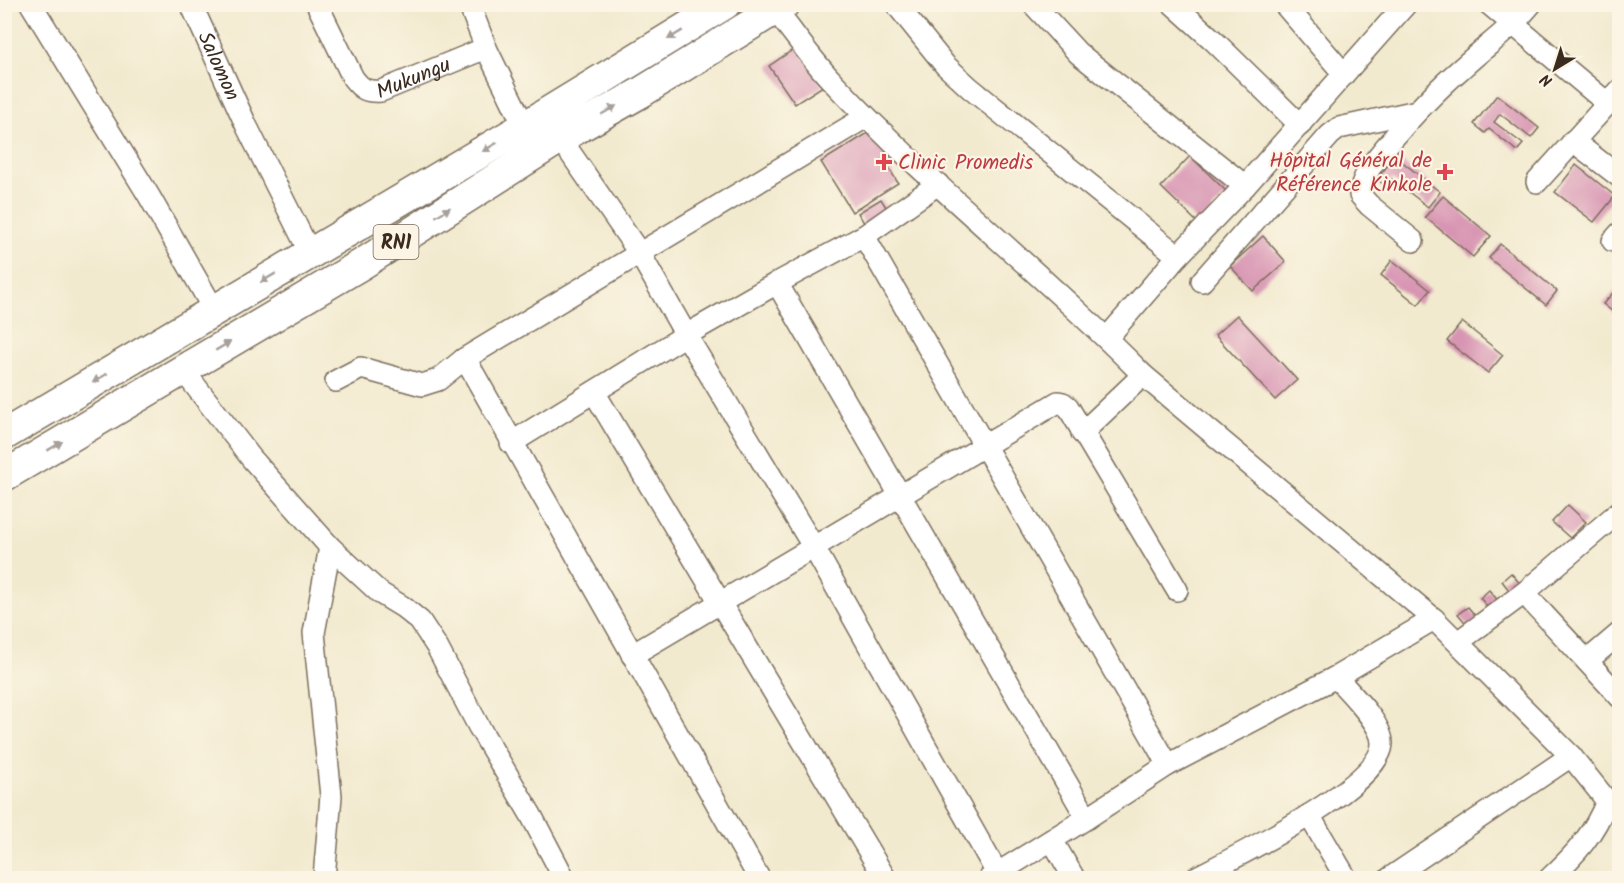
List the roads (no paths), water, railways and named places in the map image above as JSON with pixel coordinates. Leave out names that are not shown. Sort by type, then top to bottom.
[{"type":"highway","name":"RN1","points":[[4,476],[362,264],[541,139],[725,4]]},
{"type":"highway","name":"RN1","points":[[4,435],[310,253],[640,93],[779,7]]},
{"type":"street","points":[[31,4],[150,196],[214,310]]},
{"type":"street","name":"Salomon","points":[[191,4],[247,127],[310,253]]},
{"type":"street","name":"Mukungu","points":[[317,4],[353,78],[359,87],[367,92],[381,91],[486,48]]},
{"type":"street","points":[[897,4],[945,65],[970,88],[1178,256]]},
{"type":"street","points":[[1033,4],[1078,53],[1245,186]]},
{"type":"street","points":[[1173,4],[1300,125]]},
{"type":"street","points":[[1284,4],[1344,74]]},
{"type":"street","points":[[1107,338],[1406,4]]},
{"type":"street","points":[[1489,4],[1514,25],[1613,96],[1537,182]]},
{"type":"street","points":[[1413,241],[1360,195],[1361,183],[1417,111],[1464,66],[1514,25],[1531,4]]},
{"type":"street","points":[[476,7],[486,48],[541,139],[640,254],[813,546],[994,876],[1168,765],[1336,677],[1434,619]]},
{"type":"street","points":[[779,7],[830,79],[866,117],[1107,338],[1143,375],[1434,619],[1571,756],[1607,801],[1598,823],[1582,846],[1551,879]]},
{"type":"street","points":[[1202,281],[1330,135],[1339,128],[1417,111]]},
{"type":"street","points":[[336,381],[361,368],[422,385],[438,380],[464,359],[866,117]]},
{"type":"street","points":[[1573,141],[1620,177]]},
{"type":"street","points":[[511,443],[686,335],[864,236],[938,184]]},
{"type":"street","points":[[864,236],[1168,765]]},
{"type":"street","points":[[777,283],[1088,818]]},
{"type":"street","points":[[464,359],[759,879]]},
{"type":"street","points":[[183,369],[252,459],[330,547],[380,594],[403,607],[420,621],[437,647],[479,728],[531,815],[564,879]]},
{"type":"street","points":[[1082,433],[1143,375]]},
{"type":"street","points":[[594,392],[885,879]]},
{"type":"street","points":[[632,655],[1058,402],[1068,407],[1177,590]]},
{"type":"street","points":[[1458,642],[1524,592],[1620,511]]},
{"type":"street","points":[[324,879],[332,796],[314,633],[330,547]]},
{"type":"street","points":[[1524,592],[1620,697]]},
{"type":"street","points":[[1587,661],[1620,633]]},
{"type":"street","points":[[1195,879],[1309,815],[1349,789],[1378,759],[1383,745],[1380,730],[1336,677]]},
{"type":"street","points":[[1390,879],[1571,756]]},
{"type":"street","points":[[1309,815],[1346,879]]},
{"type":"street","points":[[1052,840],[1074,879]]},
{"type":"place","name":"Clinic Promedis","points":[[884,162]]},
{"type":"place","name":"Hôpital Général de Référence Kinkole","points":[[1445,172]]}]
